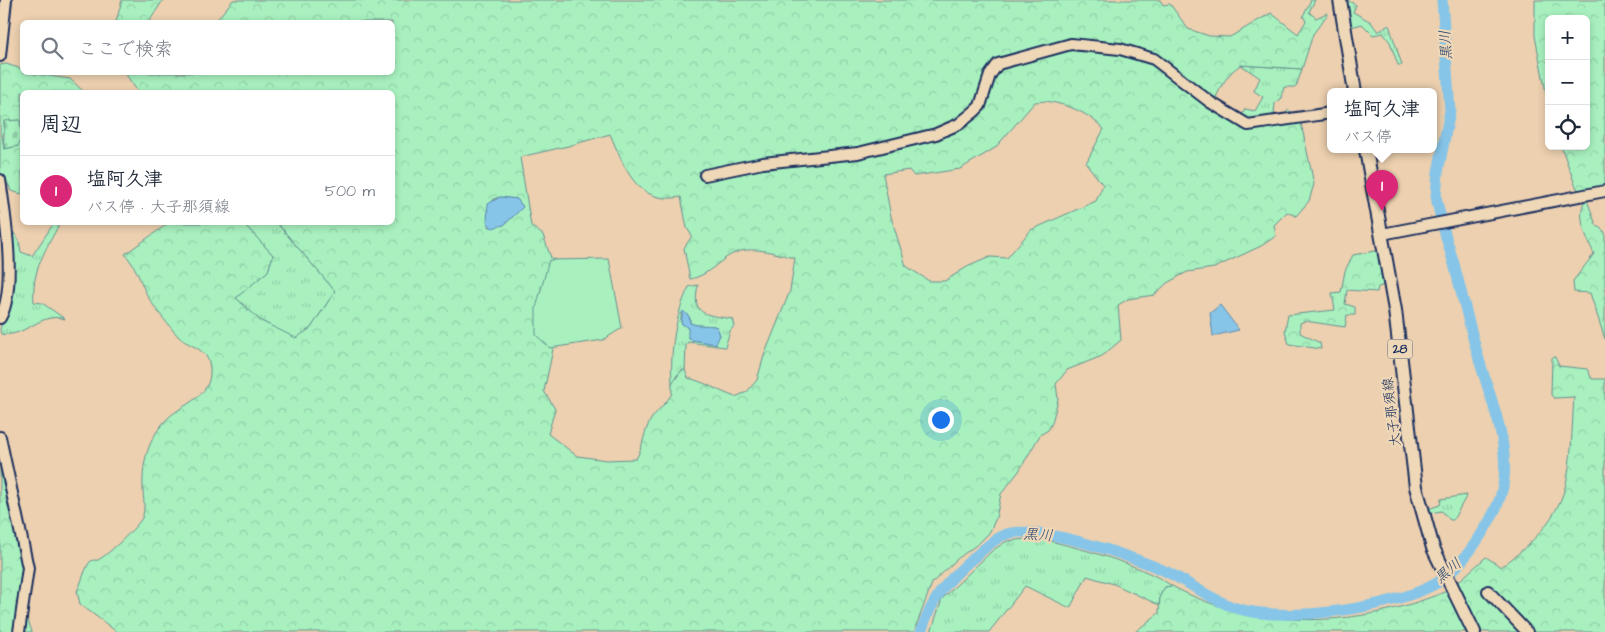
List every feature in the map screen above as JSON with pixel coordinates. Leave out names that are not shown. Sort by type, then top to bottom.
[{"type":"main road","points":[[1340,0],[1354,88]]},
{"type":"main road","name":"大子那須線","points":[[1367,153],[1398,328],[1416,487],[1433,548],[1474,632]]},
{"type":"street","points":[[0,56],[6,0]]},
{"type":"street","points":[[705,175],[763,163],[858,152],[941,132],[959,124],[980,106],[990,75],[998,64],[1071,44],[1120,49],[1154,59],[1210,102],[1248,125],[1327,113]]},
{"type":"street","points":[[0,180],[10,281],[8,298],[0,318]]},
{"type":"street","points":[[1382,234],[1605,191]]},
{"type":"street","points":[[0,437],[27,560],[19,632]]},
{"type":"street","points":[[1488,591],[1527,632]]},
{"type":"green space","points":[[122,0],[163,0],[150,20],[117,20]]},
{"type":"green space","points":[[233,0],[1160,0],[1163,5],[1170,4],[1188,29],[1209,36],[1230,37],[1271,13],[1298,34],[1306,21],[1303,16],[1311,0],[1315,0],[1309,12],[1316,18],[1327,13],[1313,34],[1302,69],[1241,65],[1225,80],[1215,100],[1249,122],[1286,118],[1288,110],[1293,113],[1301,123],[1314,184],[1309,201],[1296,216],[1287,212],[1274,225],[1276,236],[1261,246],[1214,268],[1187,272],[1167,283],[1154,295],[1128,299],[1118,305],[1121,340],[1102,356],[1067,370],[1056,384],[1058,399],[1052,423],[1048,430],[1040,435],[1019,471],[1001,494],[996,518],[989,533],[957,559],[932,583],[914,632],[117,632],[80,604],[77,591],[89,563],[92,560],[98,560],[108,553],[129,534],[142,518],[144,507],[144,470],[150,444],[159,428],[171,415],[205,390],[210,374],[210,365],[204,353],[178,336],[164,319],[150,300],[125,254],[166,225],[245,225],[273,255],[268,271],[236,298],[261,321],[296,338],[311,328],[335,291],[279,225],[395,225],[395,90],[137,90],[126,75],[395,75],[395,20],[217,20]],"holes":[[[1046,101],[1077,110],[1091,118],[1104,129],[1086,163],[1103,185],[1096,201],[1031,230],[1007,258],[990,257],[967,267],[945,281],[929,281],[906,266],[891,217],[883,174],[909,170],[914,176],[960,169],[995,148],[1035,102]],[[610,134],[627,171],[643,190],[666,198],[681,197],[687,228],[692,236],[684,248],[690,279],[703,274],[731,255],[744,250],[766,251],[795,258],[790,291],[764,356],[757,380],[747,392],[735,397],[688,378],[685,370],[681,371],[672,384],[672,394],[649,423],[636,459],[606,460],[577,456],[548,434],[555,409],[544,391],[555,340],[558,261],[551,258],[543,235],[531,226],[520,157]],[[500,197],[517,199],[523,207],[504,225],[489,227],[487,209],[494,199]]]},
{"type":"green space","points":[[1347,0],[1356,5],[1353,12],[1371,22],[1378,32],[1389,25],[1402,65],[1398,65],[1390,42],[1383,33],[1373,35],[1362,24],[1351,27],[1345,4]]},
{"type":"green space","points":[[1535,0],[1605,0],[1605,187],[1581,192],[1576,187],[1562,150],[1590,150],[1590,15],[1545,15],[1545,87],[1535,36]]},
{"type":"green space","points":[[6,64],[20,68],[20,75],[43,75],[70,79],[82,90],[20,90],[20,120],[4,122],[5,129],[2,134],[4,149],[18,146],[20,142],[20,193],[11,191],[4,175],[0,175],[0,65]]},
{"type":"green space","points":[[1241,65],[1302,69],[1296,87],[1284,87],[1281,99],[1275,103],[1274,114],[1283,118],[1249,122],[1241,117],[1245,109],[1255,111],[1263,97],[1254,91],[1260,78]]},
{"type":"green space","points":[[20,120],[20,142],[18,146],[4,149],[4,121]]},
{"type":"green space","points":[[1585,200],[1587,200],[1596,225],[1605,232],[1605,339],[1590,293],[1574,292],[1573,281],[1594,254],[1582,220]]},
{"type":"green space","points":[[53,225],[59,225],[37,270],[34,302],[42,303],[65,319],[48,319],[18,332],[1,334],[0,329],[10,304],[11,229],[19,240],[21,252],[32,256]]},
{"type":"green space","points":[[245,225],[279,225],[335,291],[311,328],[296,339],[261,321],[236,298],[268,271],[273,255]]},
{"type":"green space","points":[[1375,251],[1379,253],[1385,285],[1378,287],[1377,292],[1347,290],[1345,304],[1355,307],[1355,315],[1347,315],[1345,327],[1305,321],[1300,323],[1300,333],[1320,343],[1321,349],[1289,344],[1285,331],[1288,315],[1335,310],[1332,293],[1341,292],[1345,271],[1353,255]]},
{"type":"green space","points":[[609,259],[622,328],[603,340],[550,348],[536,335],[536,308],[549,260]]},
{"type":"green space","points":[[698,285],[696,295],[699,309],[708,314],[732,319],[734,326],[730,331],[725,347],[688,342],[686,345],[685,370],[677,375],[672,384],[674,334],[680,309],[689,287]],"holes":[[[681,313],[690,318],[690,323],[717,327],[720,335],[715,344],[692,340],[688,328],[681,323]]]},
{"type":"green space","points":[[1555,357],[1559,366],[1587,369],[1592,379],[1605,379],[1605,632],[1479,632],[1456,584],[1486,557],[1501,567],[1529,544],[1552,516],[1566,484],[1570,460],[1574,397],[1554,398],[1551,395],[1552,358]]},
{"type":"green space","points":[[0,446],[25,557],[26,615],[32,632],[0,632]]},
{"type":"green space","points":[[1467,495],[1453,520],[1450,520],[1442,511],[1430,513],[1428,509],[1440,505],[1441,499]]},
{"type":"green space","points":[[1036,538],[1088,551],[1125,563],[1143,570],[1172,586],[1165,587],[1160,596],[1159,605],[1114,584],[1087,576],[1070,608],[1025,586],[989,632],[931,632],[942,599],[993,550],[1007,541]]},
{"type":"green space","points":[[1172,586],[1204,601],[1238,611],[1272,618],[1308,620],[1343,618],[1378,612],[1413,603],[1447,591],[1469,632],[1135,632],[1159,613],[1160,596],[1165,587]]},
{"type":"water","points":[[500,197],[517,199],[523,207],[504,225],[492,228],[487,222],[488,204]]},
{"type":"water","points":[[1220,305],[1239,330],[1213,336],[1210,313]]},
{"type":"water","points":[[683,311],[689,316],[690,323],[717,327],[720,335],[716,344],[692,340],[688,337],[688,328],[681,323]]},
{"type":"waterway","name":"黒川","points":[[921,632],[930,609],[947,583],[995,540],[1004,535],[1019,532],[1062,537],[1111,551],[1169,573],[1227,605],[1256,613],[1309,614],[1338,611],[1394,600],[1437,583],[1448,575],[1470,551],[1489,521],[1502,492],[1505,465],[1498,422],[1474,341],[1436,196],[1438,172],[1450,111],[1442,0]]},
{"type":"place","name":"塩阿久津","points":[[1382,211]]}]
